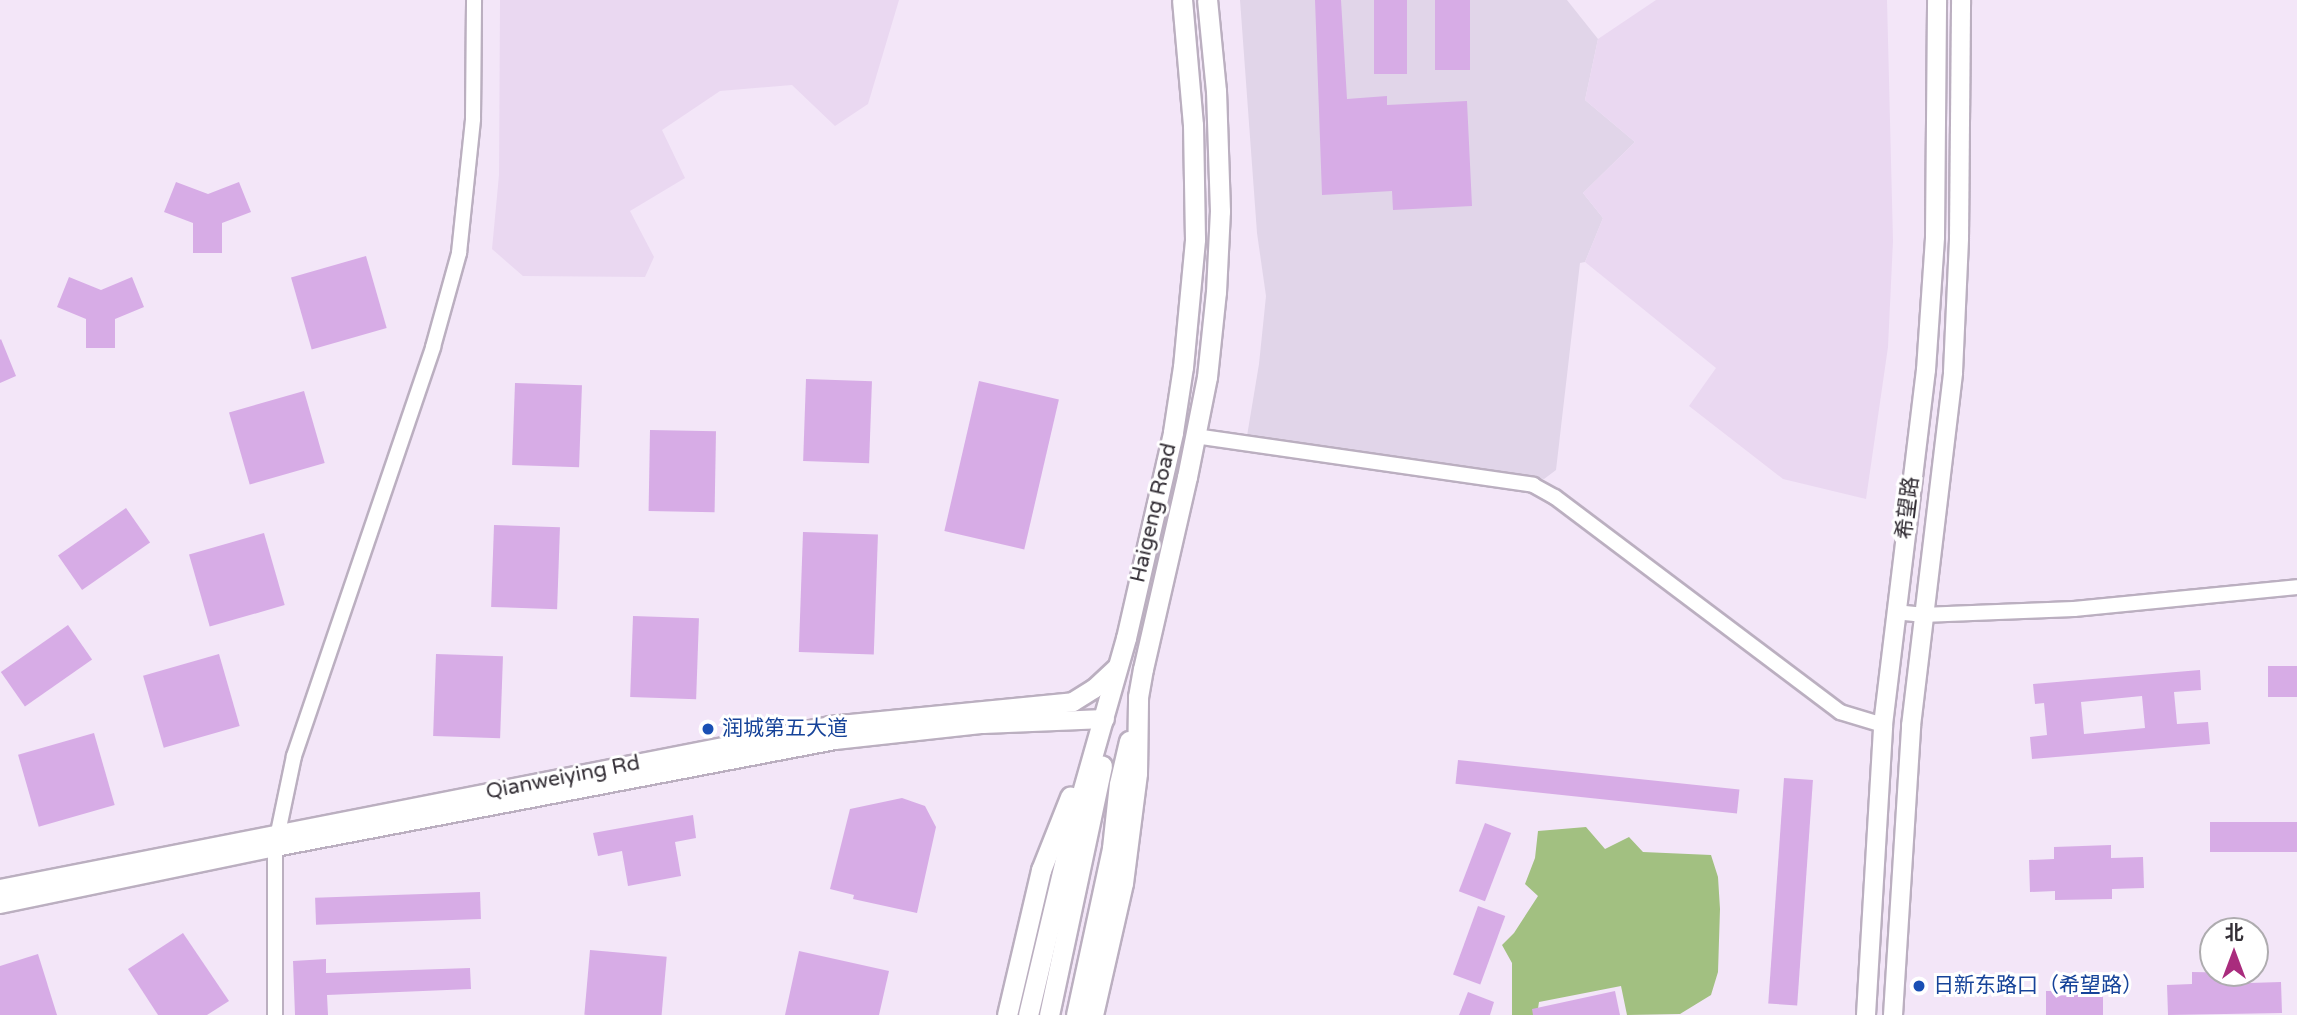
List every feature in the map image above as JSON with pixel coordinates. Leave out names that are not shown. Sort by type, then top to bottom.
[{"type":"main road","name":"Haigeng Road","points":[[1028,1015],[1075,817],[1118,667],[1173,432],[1187,336],[1195,239],[1193,125],[1182,0]]},
{"type":"main road","name":"Haigeng Road","points":[[1139,698],[1143,669],[1195,436],[1211,341],[1220,211],[1216,91],[1207,0]]},
{"type":"main road","points":[[1076,1015],[1112,848],[1119,784],[1139,698]]},
{"type":"main road","points":[[1093,1015],[1123,883],[1137,774],[1139,698]]},
{"type":"main road","points":[[1007,1015],[1041,870],[1085,760],[1105,719]]},
{"type":"main road","points":[[1049,1015],[1103,764],[1105,719]]},
{"type":"street","points":[[275,1015],[276,841],[294,756],[433,347],[459,253],[472,119],[474,0]]},
{"type":"street","name":"希望路","points":[[1866,1015],[1883,725],[1926,370],[1935,237],[1937,0]]},
{"type":"street","name":"希望路","points":[[1893,1015],[1911,726],[1922,615],[1953,372],[1959,238],[1961,0]]},
{"type":"street","points":[[1195,436],[1533,485],[1555,497],[1840,712],[1883,725]]},
{"type":"street","points":[[1895,612],[1922,615],[2074,609],[2297,587]]},
{"type":"street","name":"Qianweiying Rd","points":[[0,904],[276,841],[830,726],[1073,702],[1094,689],[1118,667]]},
{"type":"street","name":"Qianweiying Rd","points":[[0,889],[835,740],[983,724],[1105,719]]},
{"type":"shaded area","points":[[500,0],[899,0],[868,104],[835,126],[792,85],[720,91],[662,130],[685,178],[630,211],[654,257],[645,277],[523,276],[492,249],[499,175]]},
{"type":"shaded area","points":[[1240,0],[1567,0],[1598,39],[1585,100],[1635,142],[1583,193],[1603,218],[1585,262],[1580,263],[1556,470],[1544,479],[1247,436],[1259,364],[1266,296],[1257,233]]},
{"type":"shaded area","points":[[1656,0],[1887,0],[1893,241],[1888,347],[1866,499],[1783,479],[1689,406],[1716,368],[1585,262],[1603,218],[1583,193],[1635,142],[1585,100],[1598,39]]},
{"type":"green space","points":[[1586,827],[1605,849],[1629,837],[1643,852],[1711,855],[1718,877],[1720,909],[1718,972],[1711,995],[1680,1014],[1627,1015],[1621,986],[1539,1002],[1537,1015],[1512,1015],[1512,963],[1502,945],[1514,933],[1538,896],[1525,884],[1535,858],[1538,831]]},
{"type":"building","points":[[1315,0],[1341,0],[1347,99],[1387,96],[1387,105],[1467,101],[1472,206],[1393,210],[1392,191],[1322,195]]},
{"type":"building","points":[[1374,0],[1407,0],[1407,74],[1374,74]]},
{"type":"building","points":[[1435,0],[1470,0],[1470,70],[1435,70]]},
{"type":"building","points":[[176,182],[208,194],[239,182],[251,212],[222,223],[222,253],[193,253],[193,223],[164,212]]},
{"type":"building","points":[[366,256],[387,328],[312,350],[291,277]]},
{"type":"building","points":[[69,277],[101,290],[132,277],[144,307],[115,319],[115,348],[86,348],[86,319],[57,307]]},
{"type":"building","points":[[0,340],[16,376],[0,383]]},
{"type":"building","points":[[806,379],[872,381],[869,463],[803,461]]},
{"type":"building","points":[[979,381],[1059,399],[1024,549],[944,531]]},
{"type":"building","points":[[515,383],[582,385],[579,467],[512,465]]},
{"type":"building","points":[[304,391],[325,463],[250,485],[229,412]]},
{"type":"building","points":[[650,430],[716,431],[715,512],[649,511]]},
{"type":"building","points":[[126,508],[150,542],[82,590],[58,556]]},
{"type":"building","points":[[494,525],[560,527],[557,609],[491,607]]},
{"type":"building","points":[[803,532],[878,535],[874,655],[799,652]]},
{"type":"building","points":[[264,533],[285,605],[210,627],[189,554]]},
{"type":"building","points":[[633,616],[699,618],[696,699],[630,697]]},
{"type":"building","points":[[68,625],[92,659],[25,706],[1,672]]},
{"type":"building","points":[[219,654],[240,726],[164,748],[143,676]]},
{"type":"building","points":[[436,654],[503,656],[500,738],[433,736]]},
{"type":"building","points":[[2268,666],[2297,666],[2297,697],[2268,697]]},
{"type":"building","points":[[2200,670],[2201,690],[2174,692],[2177,724],[2208,722],[2210,744],[2032,759],[2030,737],[2047,735],[2044,703],[2035,704],[2033,684]],"holes":[[[2142,696],[2145,728],[2084,734],[2081,702]]]},
{"type":"building","points":[[94,733],[115,805],[39,827],[18,755]]},
{"type":"building","points":[[1458,760],[1739,790],[1737,813],[1455,784]]},
{"type":"building","points":[[1784,778],[1813,780],[1797,1005],[1768,1003]]},
{"type":"building","points":[[902,798],[925,806],[936,827],[917,913],[853,899],[854,895],[830,889],[850,809]]},
{"type":"building","points":[[693,815],[696,838],[675,842],[681,876],[628,886],[622,851],[598,856],[593,833]]},
{"type":"building","points":[[2210,822],[2297,822],[2297,852],[2210,852]]},
{"type":"building","points":[[1485,823],[1511,833],[1485,901],[1459,891]]},
{"type":"building","points":[[2111,845],[2111,858],[2143,857],[2144,888],[2112,889],[2112,899],[2055,900],[2055,891],[2030,892],[2029,860],[2054,859],[2054,847]]},
{"type":"building","points":[[480,892],[481,919],[316,925],[315,898]]},
{"type":"building","points":[[1478,906],[1505,916],[1480,985],[1453,975]]},
{"type":"building","points":[[183,933],[229,1001],[207,1015],[158,1015],[128,969]]},
{"type":"building","points":[[590,950],[667,957],[662,1015],[584,1015]]},
{"type":"building","points":[[799,951],[889,971],[879,1015],[785,1015]]},
{"type":"building","points":[[38,954],[57,1015],[0,1015],[0,966]]},
{"type":"building","points":[[326,959],[326,973],[470,968],[471,989],[327,995],[328,1015],[295,1015],[293,961]]},
{"type":"building","points":[[2192,972],[2199,972],[2199,987],[2269,987],[2269,982],[2281,982],[2282,1013],[2168,1015],[2167,985],[2192,984]]},
{"type":"building","points":[[1615,991],[1620,1015],[1533,1015],[1532,1009]]},
{"type":"building","points":[[2046,991],[2103,991],[2103,1015],[2046,1015]]},
{"type":"building","points":[[1468,992],[1494,1002],[1490,1015],[1459,1015]]},
{"type":"place","name":"润城第五大道","points":[[708,729]]},
{"type":"place","name":"日新东路口（希望路）","points":[[1919,986]]}]
